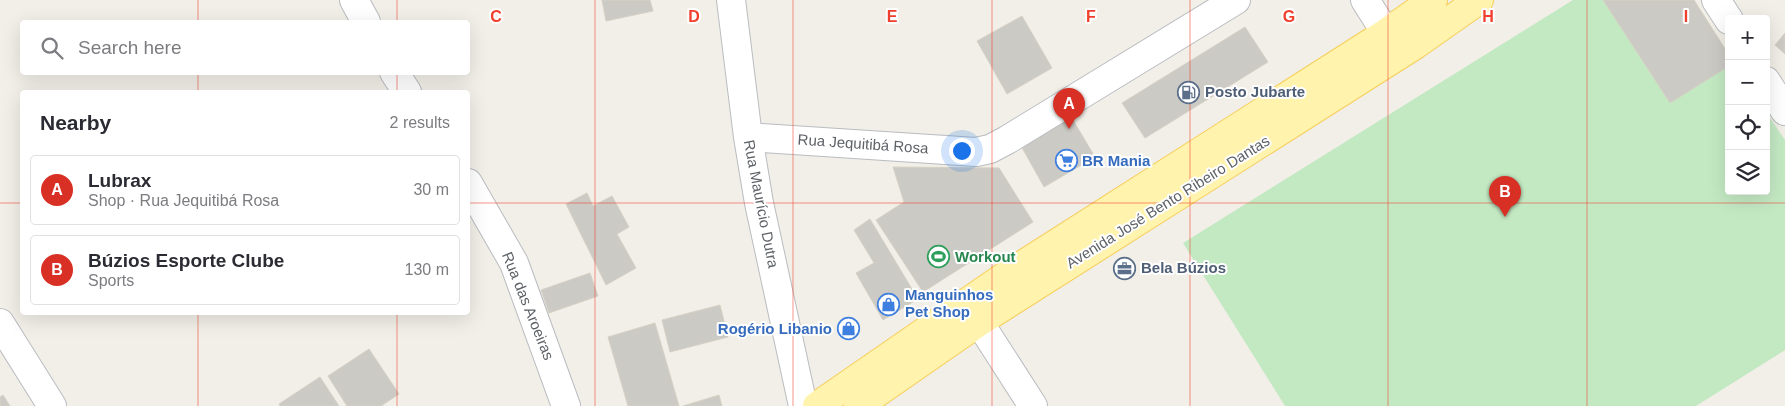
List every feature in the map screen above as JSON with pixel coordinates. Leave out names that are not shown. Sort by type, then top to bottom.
[{"type":"main road","name":"Avenida José Bento Ribeiro Dantas","points":[[817,406],[1005,276],[1386,33],[1433,0]]},
{"type":"main road","name":"Avenida José Bento Ribeiro Dantas","points":[[858,406],[979,322],[1415,45],[1480,0]]},
{"type":"street","points":[[354,0],[365,20]]},
{"type":"street","name":"Rua Maurício Dutra","points":[[731,0],[748,137],[759,203],[803,406]]},
{"type":"street","name":"Rua Jequitibá Rosa","points":[[748,137],[976,152],[990,149],[1236,0]]},
{"type":"street","points":[[1365,0],[1386,33]]},
{"type":"street","points":[[1716,0],[1726,15]]},
{"type":"street","points":[[396,75],[407,90]]},
{"type":"street","points":[[1770,87],[1785,111]]},
{"type":"street","name":"Rua das Aroeiras","points":[[470,186],[514,263],[566,406]]},
{"type":"street","points":[[979,322],[1033,406]]},
{"type":"street","points":[[0,323],[52,406]]},
{"type":"green space","points":[[1573,0],[1694,0],[1725,49],[1725,195],[1770,195],[1770,118],[1785,140],[1785,350],[1696,406],[1285,406],[1183,243]]},
{"type":"building","points":[[602,0],[650,0],[653,11],[606,21]]},
{"type":"building","points":[[1603,0],[1694,0],[1725,49],[1725,69],[1670,103]]},
{"type":"building","points":[[1022,16],[1052,68],[1007,94],[977,41]]},
{"type":"building","points":[[1245,27],[1268,62],[1145,138],[1122,103]]},
{"type":"building","points":[[1785,33],[1785,54],[1775,45]]},
{"type":"building","points":[[1070,115],[1095,157],[1044,187],[1020,144]]},
{"type":"building","name":"Workout","points":[[893,167],[999,168],[1033,222],[923,292],[876,220],[904,202]]},
{"type":"building","points":[[587,193],[593,206],[612,196],[629,227],[617,234],[636,268],[606,285],[566,204]]},
{"type":"building","points":[[870,219],[918,299],[883,320],[856,273],[874,263],[854,230]]},
{"type":"building","points":[[590,273],[598,296],[549,313],[541,290]]},
{"type":"building","points":[[720,305],[728,337],[670,352],[662,320]]},
{"type":"building","points":[[655,323],[679,406],[628,406],[608,337]]},
{"type":"building","points":[[369,349],[399,394],[381,406],[347,406],[328,376]]},
{"type":"building","points":[[320,377],[339,406],[280,406],[279,404]]},
{"type":"building","points":[[3,395],[10,406],[0,406],[0,397]]},
{"type":"building","points":[[719,395],[722,406],[683,406]]},
{"type":"place","name":"Posto Jubarte","points":[[1189,92]]},
{"type":"place","name":"Lubrax","points":[[1069,129]]},
{"type":"place","name":"BR Mania","points":[[1066,161]]},
{"type":"place","name":"Búzios Esporte Clube","points":[[1505,217]]},
{"type":"place","name":"Workout","points":[[939,257]]},
{"type":"place","name":"Bela Búzios","points":[[1125,268]]},
{"type":"place","name":"Manguinhos Pet Shop","points":[[889,304]]},
{"type":"place","name":"Rogério Libanio","points":[[848,329]]}]
